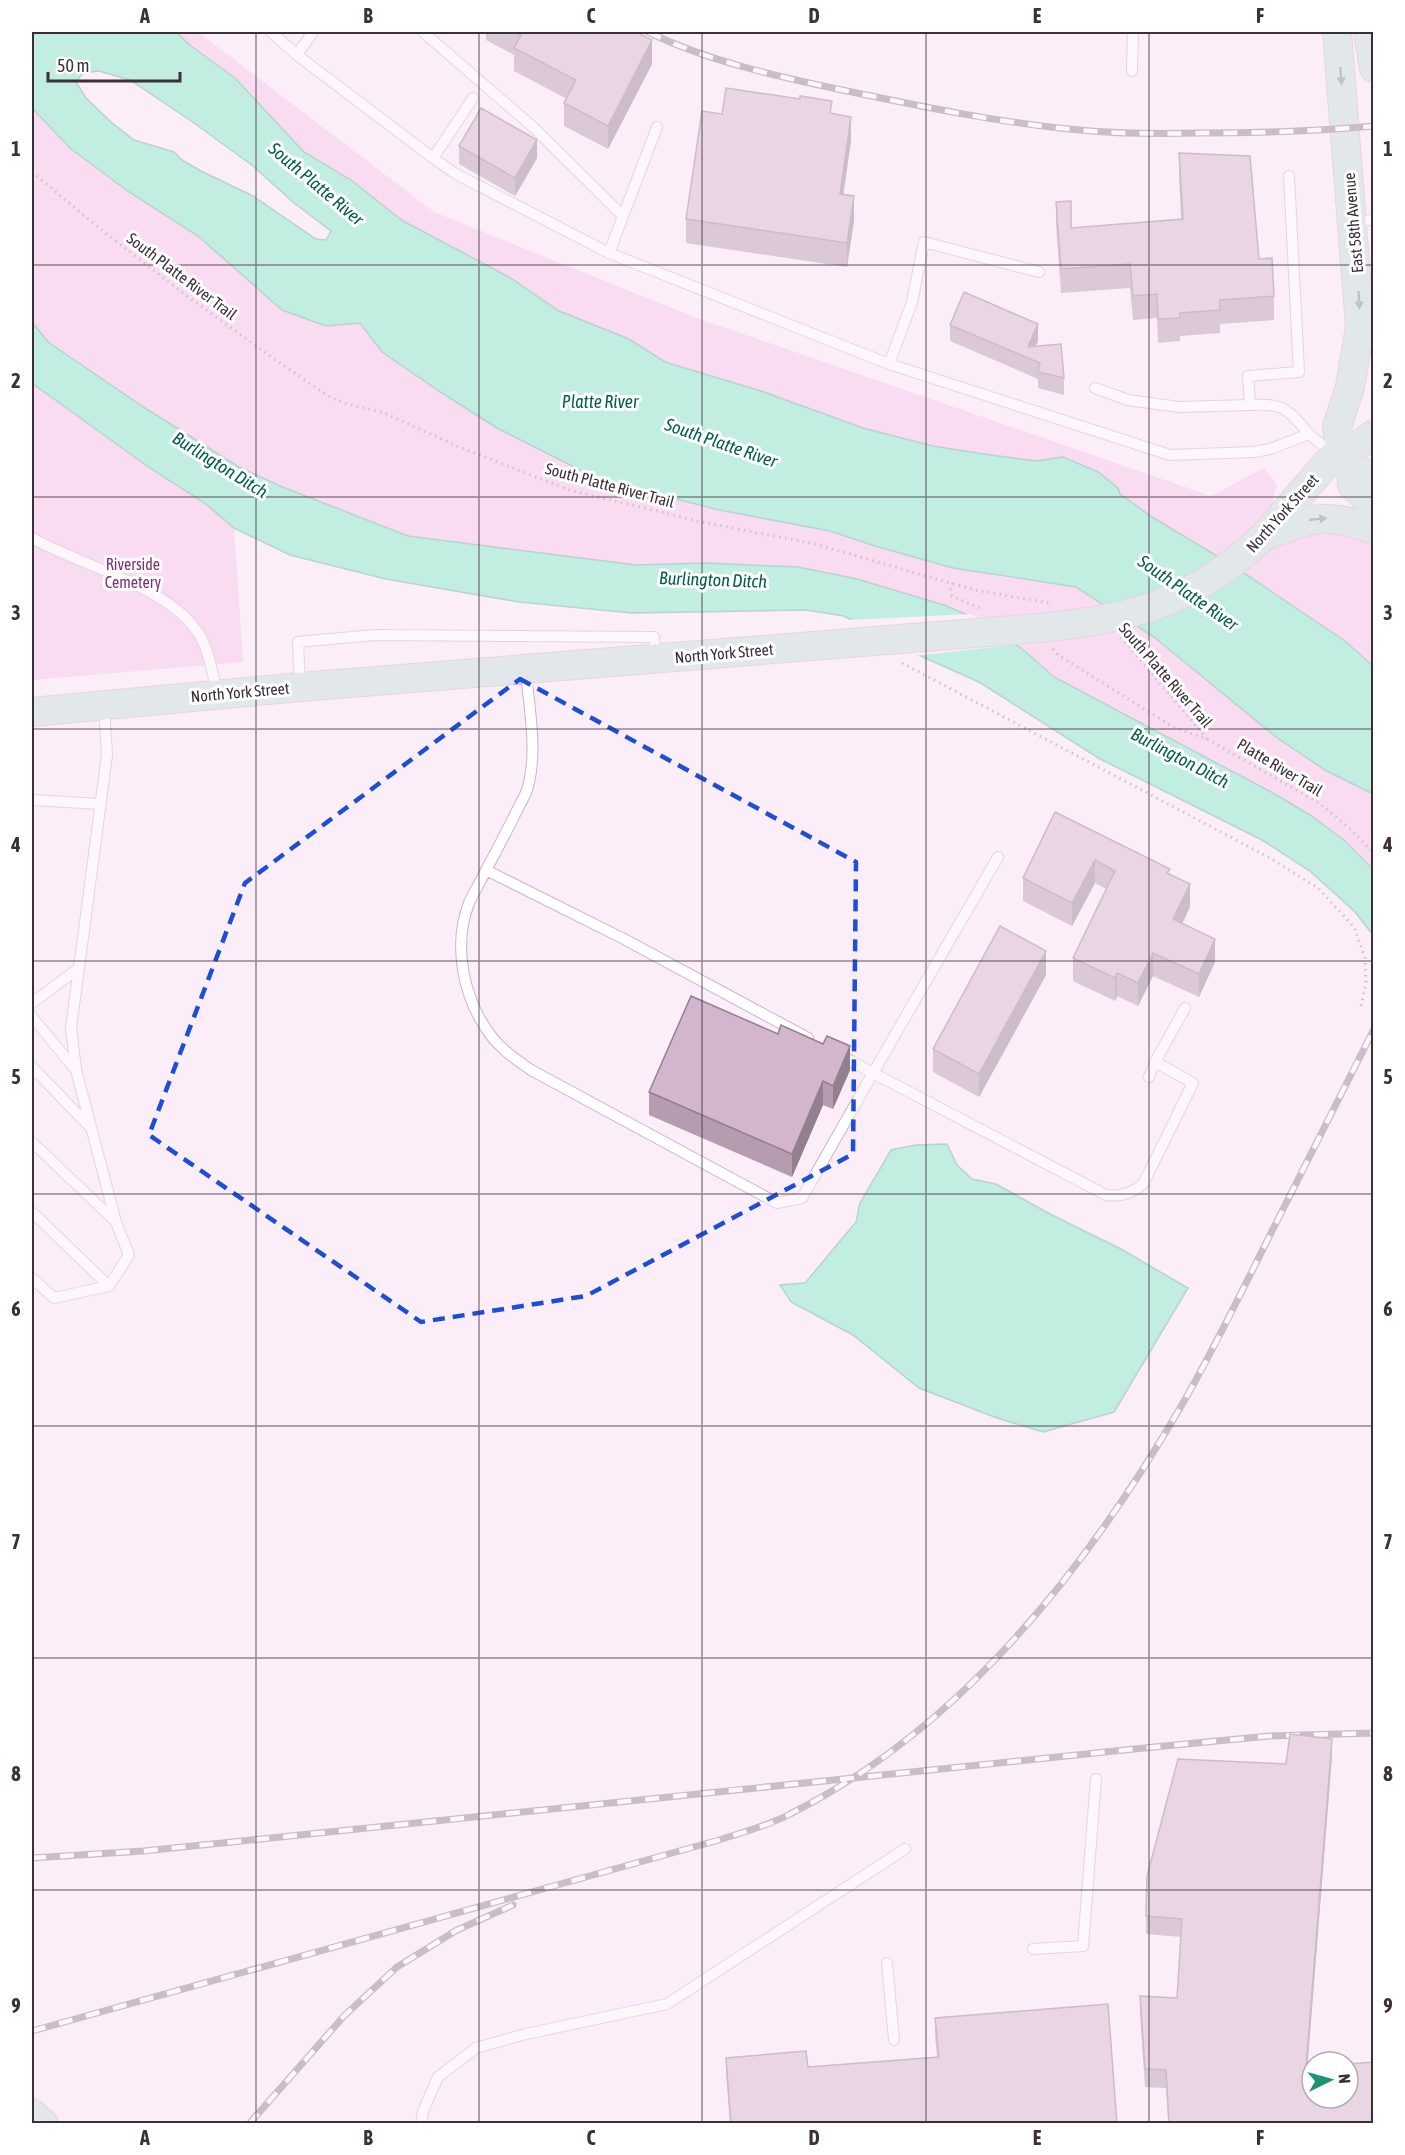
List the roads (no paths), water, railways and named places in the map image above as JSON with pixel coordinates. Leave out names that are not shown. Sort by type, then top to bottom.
[{"type":"main road","name":"East 58th Avenue","points":[[1337,32],[1363,221],[1360,327],[1350,387],[1337,427],[1349,464]]},
{"type":"main road","points":[[1368,32],[1374,68]]},
{"type":"main road","points":[[1374,434],[1359,446],[1349,464],[1352,485],[1374,506]]},
{"type":"main road","name":"North York Street","points":[[32,712],[526,668],[878,641],[994,622],[1045,625],[1106,620],[1158,605],[1190,591],[1220,573],[1349,464]]},
{"type":"main road","points":[[1264,536],[1308,520],[1331,517],[1374,530]]},
{"type":"main road","points":[[32,2113],[44,2124]]},
{"type":"lane","points":[[271,32],[456,174],[609,253],[889,364],[1170,455],[1254,452],[1282,445],[1309,434]]},
{"type":"lane","points":[[297,54],[313,32]]},
{"type":"lane","points":[[423,32],[533,127],[623,216]]},
{"type":"lane","points":[[1132,71],[1133,32]]},
{"type":"lane","points":[[433,158],[473,99]]},
{"type":"lane","points":[[609,253],[657,127]]},
{"type":"lane","points":[[1250,405],[1248,376],[1299,372],[1288,176]]},
{"type":"lane","points":[[889,364],[912,302],[924,242],[1039,272]]},
{"type":"lane","points":[[1095,388],[1128,400],[1179,407],[1275,404],[1288,410],[1309,434],[1349,464]]},
{"type":"lane","points":[[32,538],[160,597],[192,624],[204,643],[218,694]]},
{"type":"lane","points":[[300,687],[298,642],[374,635],[654,637],[656,658]]},
{"type":"lane","points":[[526,668],[532,737],[530,780],[526,793],[469,903],[463,928],[462,952],[469,996],[493,1039],[510,1056],[531,1070],[777,1203],[802,1198],[998,857]]},
{"type":"lane","points":[[32,1278],[54,1298],[109,1286],[129,1255],[116,1222],[76,1070],[71,1028],[106,755],[104,705]]},
{"type":"lane","points":[[32,800],[99,804]]},
{"type":"lane","points":[[486,870],[624,939],[821,1045]]},
{"type":"lane","points":[[32,1003],[79,968]]},
{"type":"lane","points":[[1149,1077],[1185,1008]]},
{"type":"lane","points":[[32,1017],[76,1070]]},
{"type":"lane","points":[[832,1051],[1106,1195],[1116,1197],[1136,1190],[1143,1184],[1192,1083],[1155,1062]]},
{"type":"lane","points":[[32,1067],[92,1129]]},
{"type":"lane","points":[[32,1142],[116,1222]]},
{"type":"lane","points":[[32,1212],[109,1286]]},
{"type":"lane","points":[[1033,1949],[1083,1946],[1096,1779]]},
{"type":"lane","points":[[421,2124],[423,2111],[438,2077],[476,2048],[526,2034],[667,2004],[905,1848]]},
{"type":"lane","points":[[887,1963],[894,2040]]},
{"type":"water","name":"Platte River","points":[[32,32],[176,32],[191,46],[235,78],[304,152],[351,180],[403,221],[509,277],[559,311],[629,339],[665,362],[761,391],[863,428],[933,446],[1036,461],[1063,457],[1098,472],[1118,488],[1120,494],[1152,517],[1232,565],[1345,641],[1373,666],[1373,794],[1325,770],[1276,737],[1154,637],[1076,587],[953,568],[830,531],[719,510],[598,479],[497,428],[382,352],[360,323],[326,326],[282,310],[198,236],[129,192],[70,148],[32,108]],"holes":[[[99,71],[130,80],[253,166],[294,203],[331,231],[326,240],[316,239],[253,196],[201,171],[182,160],[174,152],[134,140],[86,98],[76,82],[83,73]]]},
{"type":"water","name":"Burlington Ditch","points":[[32,322],[48,342],[145,408],[239,467],[280,486],[408,536],[636,565],[706,563],[798,567],[857,579],[944,605],[972,617],[997,630],[1054,677],[1273,793],[1310,815],[1344,840],[1373,869],[1373,935],[1355,912],[1310,871],[1262,840],[1100,759],[979,682],[925,658],[844,616],[806,610],[632,613],[519,602],[386,579],[290,555],[234,528],[206,504],[147,466],[32,383]]},
{"type":"water","points":[[947,1144],[957,1165],[972,1179],[996,1184],[1121,1249],[1188,1288],[1114,1412],[1043,1432],[997,1418],[919,1388],[853,1335],[791,1302],[780,1285],[805,1283],[856,1222],[860,1203],[891,1150],[915,1145]]},
{"type":"railway","points":[[648,32],[696,52],[771,74],[905,103],[1050,127],[1156,134],[1245,133],[1374,126]]},
{"type":"railway","points":[[32,2031],[755,1829],[790,1814],[852,1778],[911,1737],[965,1689],[1015,1638],[1106,1524],[1146,1464],[1218,1339],[1374,1029]]},
{"type":"railway","points":[[32,1858],[143,1851],[1269,1736],[1374,1733]]},
{"type":"railway","points":[[249,2124],[344,2016],[397,1967],[457,1930],[513,1905]]},
{"type":"water label","name":"South Platte River","points":[[316,184]]},
{"type":"water label","name":"South Platte River","points":[[721,443]]},
{"type":"water label","name":"South Platte River","points":[[1188,593]]},
{"type":"park label","name":"Riverside Cemetery","points":[[133,573]]}]
